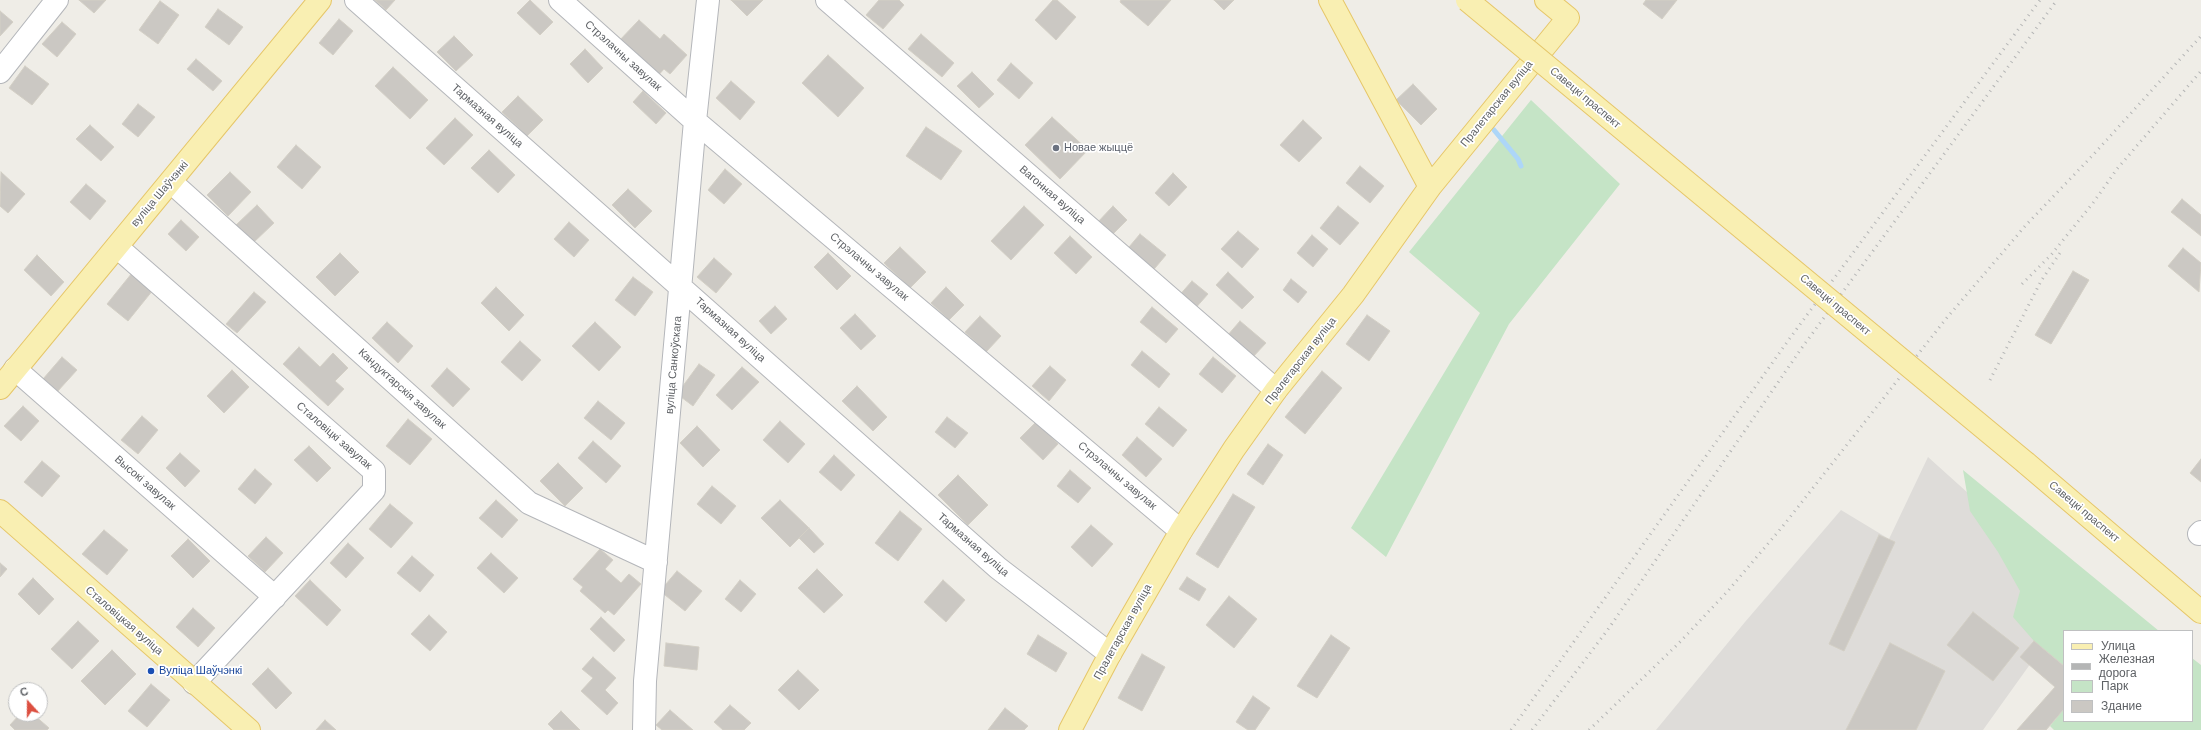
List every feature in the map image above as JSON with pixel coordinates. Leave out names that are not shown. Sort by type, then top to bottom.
[{"type":"main road","name":"вуліца Шаўчэнкі","points":[[0,388],[320,0]]},
{"type":"main road","points":[[1330,0],[1430,187]]},
{"type":"main road","name":"Савецкі праспект","points":[[1467,0],[2026,463],[2201,612]]},
{"type":"main road","name":"Пралетарская вуліца","points":[[1070,730],[1110,654],[1181,531],[1234,449],[1276,390],[1353,295],[1430,187],[1568,18],[1546,0]]},
{"type":"main road","name":"Сталовіцкая вуліца","points":[[0,511],[249,730]]},
{"type":"street","points":[[0,72],[57,0]]},
{"type":"street","name":"Тармазная вуліца","points":[[356,0],[998,568],[1110,654]]},
{"type":"street","name":"Стрэлачны завулак","points":[[560,0],[695,120],[1181,531]]},
{"type":"street","name":"вуліца Санкоўскага","points":[[644,730],[646,680],[656,562],[682,288],[695,120],[708,0]]},
{"type":"street","name":"Вагонная вуліца","points":[[827,0],[1276,390]]},
{"type":"street","name":"Кандуктарскія завулак","points":[[170,182],[528,503],[656,562]]},
{"type":"street","name":"Сталовіцкі завулак","points":[[117,247],[374,471],[374,490],[194,683]]},
{"type":"street","name":"Высокі завулак","points":[[15,368],[274,596]]},
{"type":"shaded area","points":[[1928,457],[2088,601],[2046,642],[1983,730],[1656,730],[1745,622],[1841,510],[1889,539]]},
{"type":"green space","points":[[1531,100],[1620,184],[1509,324],[1386,557],[1351,528],[1480,313],[1409,252]]},
{"type":"green space","points":[[1963,470],[2158,630],[2063,630],[2063,665],[2034,641],[2013,617],[2020,591],[1998,552],[1970,511]]},
{"type":"green space","points":[[2193,659],[2201,665],[2201,730],[2054,730],[2050,726],[2063,710],[2063,722],[2193,722]]},
{"type":"building","points":[[79,0],[106,0],[94,13]]},
{"type":"building","points":[[375,0],[395,0],[386,10]]},
{"type":"building","points":[[530,0],[553,22],[540,35],[517,13]]},
{"type":"building","points":[[731,0],[763,0],[747,16]]},
{"type":"building","points":[[879,0],[899,0],[904,5],[883,29],[866,15]]},
{"type":"building","points":[[1053,0],[1057,0],[1076,17],[1056,40],[1035,20]]},
{"type":"building","points":[[1121,0],[1171,0],[1148,26],[1120,2]]},
{"type":"building","points":[[1214,0],[1234,0],[1224,10]]},
{"type":"building","points":[[1646,0],[1677,0],[1662,19],[1643,4]]},
{"type":"building","points":[[160,1],[179,15],[158,44],[139,30]]},
{"type":"building","points":[[218,9],[243,27],[229,45],[205,27]]},
{"type":"building","points":[[0,11],[13,22],[0,36]]},
{"type":"building","points":[[339,19],[353,31],[333,55],[319,43]]},
{"type":"building","points":[[639,20],[660,39],[664,34],[687,55],[670,74],[664,69],[656,78],[617,43]]},
{"type":"building","points":[[62,22],[76,34],[57,57],[42,44]]},
{"type":"building","points":[[921,34],[954,63],[942,77],[908,49]]},
{"type":"building","points":[[454,36],[473,55],[456,71],[437,52]]},
{"type":"building","points":[[585,49],[603,68],[588,83],[570,64]]},
{"type":"building","points":[[828,55],[864,88],[838,117],[802,83]]},
{"type":"building","points":[[196,59],[222,81],[213,91],[187,69]]},
{"type":"building","points":[[1011,63],[1033,83],[1019,99],[997,80]]},
{"type":"building","points":[[25,66],[49,84],[32,105],[9,88]]},
{"type":"building","points":[[393,67],[428,100],[410,119],[375,86]]},
{"type":"building","points":[[972,72],[994,94],[979,108],[957,86]]},
{"type":"building","points":[[731,81],[755,102],[740,120],[716,98]]},
{"type":"building","points":[[1413,84],[1437,109],[1421,125],[1396,100]]},
{"type":"building","points":[[643,91],[666,113],[656,124],[633,102]]},
{"type":"building","points":[[518,96],[543,120],[527,136],[502,112]]},
{"type":"building","points":[[138,104],[155,117],[138,137],[122,124]]},
{"type":"building","name":"Новае жыццё","points":[[1052,117],[1088,150],[1060,179],[1025,145]]},
{"type":"building","points":[[455,118],[473,135],[444,165],[426,148]]},
{"type":"building","points":[[1303,120],[1322,138],[1299,162],[1280,145]]},
{"type":"building","points":[[90,125],[114,147],[101,161],[76,139]]},
{"type":"building","points":[[926,127],[962,151],[941,180],[906,156]]},
{"type":"building","points":[[296,145],[321,167],[302,189],[277,167]]},
{"type":"building","points":[[489,150],[515,175],[498,193],[471,168]]},
{"type":"building","points":[[1360,166],[1384,186],[1370,203],[1346,183]]},
{"type":"building","points":[[725,169],[742,184],[724,204],[708,190]]},
{"type":"building","points":[[1,172],[25,194],[8,213],[0,206]]},
{"type":"building","points":[[230,172],[251,192],[228,216],[207,195]]},
{"type":"building","points":[[1173,173],[1187,187],[1169,206],[1155,193]]},
{"type":"building","points":[[86,184],[106,201],[90,220],[70,202]]},
{"type":"building","points":[[628,189],[652,211],[635,228],[612,205]]},
{"type":"building","points":[[2182,199],[2201,215],[2201,236],[2171,212]]},
{"type":"building","points":[[257,205],[274,223],[253,243],[236,225]]},
{"type":"building","points":[[1024,206],[1044,225],[1011,260],[991,241]]},
{"type":"building","points":[[1113,206],[1127,220],[1110,237],[1096,224]]},
{"type":"building","points":[[1338,206],[1359,223],[1340,245],[1320,228]]},
{"type":"building","points":[[181,220],[199,237],[186,251],[168,234]]},
{"type":"building","points":[[569,222],[589,240],[574,257],[554,239]]},
{"type":"building","points":[[1238,231],[1259,249],[1242,268],[1221,249]]},
{"type":"building","points":[[1140,234],[1166,255],[1150,274],[1124,253]]},
{"type":"building","points":[[1312,235],[1328,249],[1313,267],[1297,253]]},
{"type":"building","points":[[1070,236],[1092,257],[1076,274],[1054,253]]},
{"type":"building","points":[[900,247],[926,272],[910,288],[884,263]]},
{"type":"building","points":[[2183,248],[2201,263],[2199,292],[2168,266]]},
{"type":"building","points":[[340,253],[359,272],[335,296],[316,277]]},
{"type":"building","points":[[828,253],[851,276],[837,290],[814,267]]},
{"type":"building","points":[[37,255],[64,282],[51,296],[24,270]]},
{"type":"building","points":[[714,258],[732,274],[716,293],[697,277]]},
{"type":"building","points":[[2073,271],[2089,280],[2051,344],[2035,335]]},
{"type":"building","points":[[1228,272],[1254,297],[1242,309],[1216,285]]},
{"type":"building","points":[[132,273],[153,290],[128,321],[107,304]]},
{"type":"building","points":[[633,277],[653,292],[635,316],[615,300]]},
{"type":"building","points":[[1291,279],[1307,292],[1298,303],[1283,290]]},
{"type":"building","points":[[1192,281],[1208,294],[1193,311],[1177,298]]},
{"type":"building","points":[[496,287],[524,315],[509,331],[481,303]]},
{"type":"building","points":[[946,287],[964,305],[949,320],[931,303]]},
{"type":"building","points":[[254,292],[266,302],[237,333],[226,324]]},
{"type":"building","points":[[775,306],[787,319],[771,334],[759,321]]},
{"type":"building","points":[[1152,307],[1178,329],[1166,343],[1140,322]]},
{"type":"building","points":[[855,314],[876,336],[861,350],[840,328]]},
{"type":"building","points":[[1367,315],[1390,331],[1369,361],[1346,344]]},
{"type":"building","points":[[980,316],[1001,336],[986,352],[965,332]]},
{"type":"building","points":[[1240,321],[1266,343],[1252,358],[1227,336]]},
{"type":"building","points":[[387,322],[413,346],[398,363],[372,338]]},
{"type":"building","points":[[595,322],[621,347],[599,371],[572,346]]},
{"type":"building","points":[[520,341],[541,360],[522,381],[501,362]]},
{"type":"building","points":[[299,347],[320,367],[333,353],[348,368],[335,381],[344,389],[328,406],[283,364]]},
{"type":"building","points":[[1142,351],[1170,374],[1159,388],[1131,365]]},
{"type":"building","points":[[62,357],[77,370],[57,392],[43,379]]},
{"type":"building","points":[[1213,357],[1236,376],[1222,393],[1199,374]]},
{"type":"building","points":[[699,364],[715,375],[693,406],[677,394]]},
{"type":"building","points":[[1050,366],[1066,380],[1049,401],[1032,386]]},
{"type":"building","points":[[742,367],[759,382],[732,410],[716,395]]},
{"type":"building","points":[[447,368],[470,389],[453,407],[431,386]]},
{"type":"building","points":[[232,370],[249,387],[224,413],[207,396]]},
{"type":"building","points":[[1322,371],[1342,388],[1305,434],[1285,417]]},
{"type":"building","points":[[857,386],[887,417],[873,431],[842,401]]},
{"type":"building","points":[[598,401],[625,423],[611,440],[584,418]]},
{"type":"building","points":[[23,406],[39,421],[21,441],[4,426]]},
{"type":"building","points":[[1159,407],[1187,430],[1173,447],[1145,424]]},
{"type":"building","points":[[142,416],[158,430],[138,454],[121,440]]},
{"type":"building","points":[[947,417],[968,433],[955,448],[935,432]]},
{"type":"building","points":[[408,419],[432,439],[410,465],[386,446]]},
{"type":"building","points":[[780,421],[805,444],[788,463],[763,440]]},
{"type":"building","points":[[1036,422],[1058,444],[1043,460],[1020,438]]},
{"type":"building","points":[[697,426],[720,450],[703,467],[680,443]]},
{"type":"building","points":[[1137,437],[1162,459],[1146,477],[1122,455]]},
{"type":"building","points":[[593,441],[621,466],[606,483],[578,458]]},
{"type":"building","points":[[1268,444],[1283,455],[1263,485],[1247,474]]},
{"type":"building","points":[[309,446],[331,468],[317,482],[294,460]]},
{"type":"building","points":[[180,453],[200,471],[185,487],[166,468]]},
{"type":"building","points":[[834,455],[855,475],[841,491],[819,472]]},
{"type":"building","points":[[2201,459],[2201,482],[2190,473]]},
{"type":"building","points":[[42,461],[60,476],[42,497],[24,482]]},
{"type":"building","points":[[558,463],[583,488],[565,506],[540,481]]},
{"type":"building","points":[[255,469],[272,484],[255,504],[238,489]]},
{"type":"building","points":[[1070,470],[1091,488],[1078,503],[1057,486]]},
{"type":"building","points":[[958,475],[988,505],[968,525],[938,495]]},
{"type":"building","points":[[712,486],[736,506],[721,524],[697,504]]},
{"type":"building","points":[[1233,494],[1255,507],[1218,568],[1196,554]]},
{"type":"building","points":[[496,500],[518,520],[502,538],[479,518]]},
{"type":"building","points":[[780,500],[809,528],[790,547],[761,518]]},
{"type":"building","points":[[390,504],[413,523],[391,548],[369,529]]},
{"type":"building","points":[[900,511],[922,529],[898,561],[875,543]]},
{"type":"building","points":[[1091,525],[1113,544],[1092,567],[1071,547]]},
{"type":"building","points":[[809,528],[824,544],[814,553],[799,538]]},
{"type":"building","points":[[104,530],[128,550],[107,575],[82,554]]},
{"type":"building","points":[[1879,535],[1895,542],[1844,651],[1829,644]]},
{"type":"building","points":[[266,537],[283,553],[265,572],[248,556]]},
{"type":"building","points":[[188,539],[210,561],[193,578],[171,556]]},
{"type":"building","points":[[348,543],[364,558],[346,578],[330,563]]},
{"type":"building","points":[[600,549],[613,560],[605,569],[621,583],[629,574],[641,584],[614,615],[608,610],[605,613],[580,591],[583,587],[573,579]]},
{"type":"building","points":[[491,553],[518,578],[504,593],[477,568]]},
{"type":"building","points":[[412,556],[434,575],[420,592],[397,573]]},
{"type":"building","points":[[0,563],[7,569],[0,577]]},
{"type":"building","points":[[817,569],[843,595],[824,613],[798,588]]},
{"type":"building","points":[[677,571],[702,591],[685,611],[660,591]]},
{"type":"building","points":[[1187,577],[1206,589],[1199,601],[1179,589]]},
{"type":"building","points":[[33,578],[54,599],[39,615],[18,594]]},
{"type":"building","points":[[310,580],[341,610],[327,626],[295,596]]},
{"type":"building","points":[[740,580],[756,594],[741,612],[725,599]]},
{"type":"building","points":[[943,580],[965,600],[946,622],[924,602]]},
{"type":"building","points":[[1229,596],[1257,619],[1234,648],[1206,625]]},
{"type":"building","points":[[193,608],[215,628],[198,647],[176,627]]},
{"type":"building","points":[[1973,612],[2019,648],[1993,681],[1947,645]]},
{"type":"building","points":[[429,615],[447,632],[430,651],[411,634]]},
{"type":"building","points":[[601,617],[625,640],[614,652],[590,629]]},
{"type":"building","points":[[78,621],[99,641],[72,669],[51,649]]},
{"type":"building","points":[[1038,635],[1067,653],[1056,672],[1027,654]]},
{"type":"building","points":[[1331,635],[1350,648],[1317,698],[1297,686]]},
{"type":"building","points":[[2034,641],[2063,665],[2063,710],[2046,730],[2017,730],[2055,687],[2020,657]]},
{"type":"building","points":[[666,643],[699,647],[697,670],[664,666]]},
{"type":"building","points":[[1890,643],[1945,671],[1916,730],[1846,730]]},
{"type":"building","points":[[112,650],[136,674],[105,705],[81,681]]},
{"type":"building","points":[[1142,654],[1165,667],[1142,711],[1118,698]]},
{"type":"building","points":[[593,657],[616,678],[605,690],[618,703],[607,715],[581,691],[593,678],[582,669]]},
{"type":"building","points":[[268,668],[292,693],[276,709],[252,684]]},
{"type":"building","points":[[798,670],[819,690],[799,710],[778,690]]},
{"type":"building","points":[[151,684],[170,700],[147,727],[128,711]]},
{"type":"building","points":[[1253,696],[1270,708],[1255,730],[1248,730],[1236,722]]},
{"type":"building","points":[[730,705],[751,723],[744,730],[723,730],[714,722]]},
{"type":"building","points":[[1005,708],[1028,726],[1024,730],[988,730]]},
{"type":"building","points":[[670,710],[693,730],[662,730],[656,725]]},
{"type":"building","points":[[561,711],[580,730],[554,730],[548,724]]},
{"type":"building","points":[[325,720],[336,730],[316,730]]},
{"type":"building","points":[[13,722],[42,722],[49,728],[47,730],[15,730],[10,725]]},
{"type":"waterway","points":[[1494,130],[1518,159],[1521,166]]},
{"type":"railway","points":[[1511,730],[1790,338],[2040,0]]},
{"type":"railway","points":[[1532,730],[1609,628],[1801,349],[2057,0]]},
{"type":"railway","points":[[1589,730],[1678,644],[1727,592],[1783,526],[1945,320],[2026,225],[2093,155],[2201,36]]},
{"type":"railway","points":[[2022,284],[2051,255],[2093,203],[2117,169],[2201,71]]},
{"type":"railway","points":[[1990,380],[2041,281],[2062,250]]},
{"type":"place","name":"Новае жыццё","points":[[1056,148]]},
{"type":"place","name":"Вуліца Шаўчэнкі","points":[[151,671]]}]
